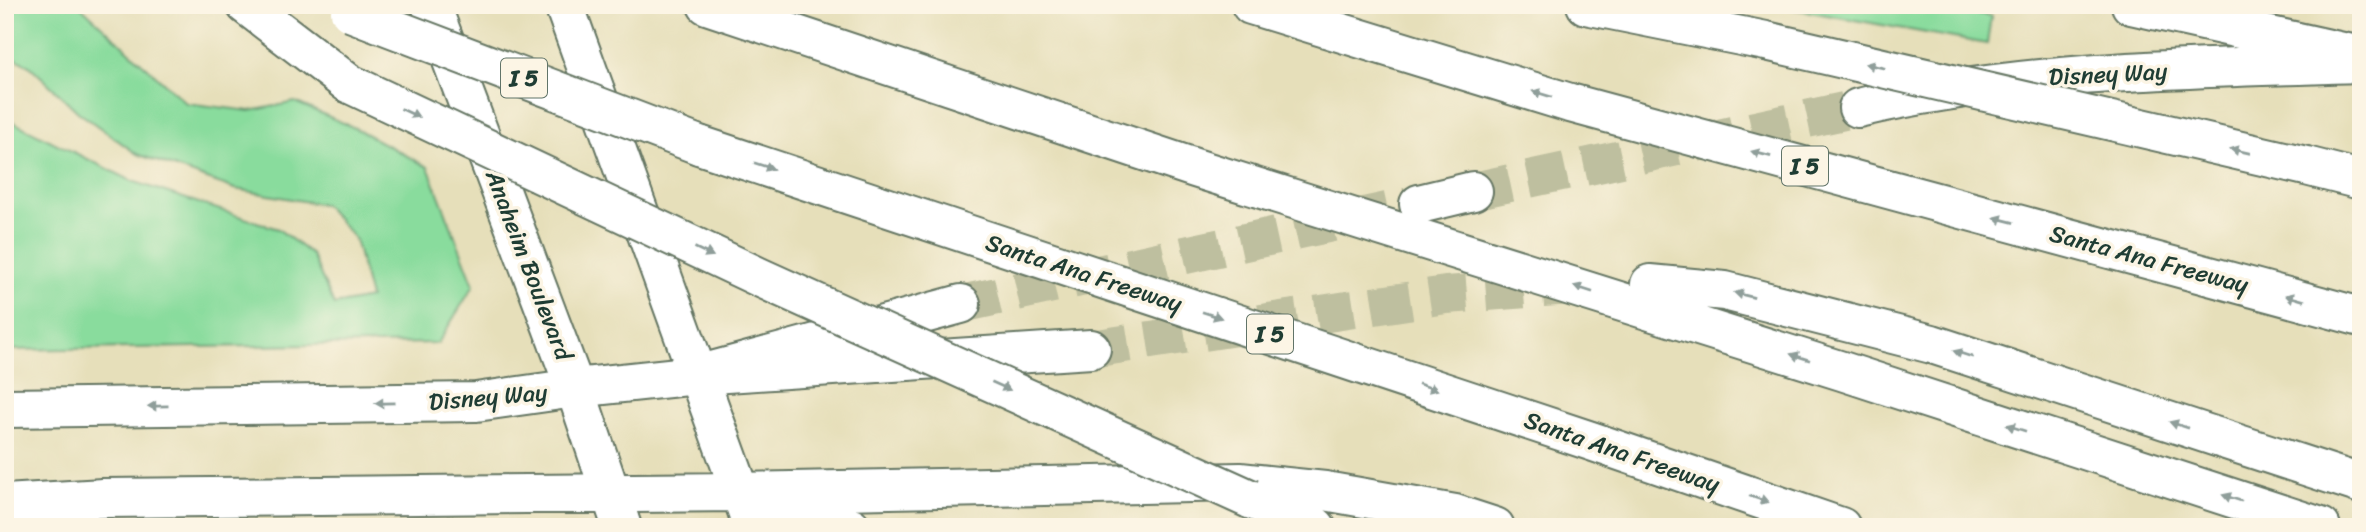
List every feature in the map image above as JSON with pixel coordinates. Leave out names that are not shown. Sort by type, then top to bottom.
[{"type":"main road","points":[[246,5],[348,83],[761,278],[1316,527]]},
{"type":"main road","name":"Anaheim Boulevard","points":[[431,5],[575,388],[616,510]]},
{"type":"main road","points":[[564,5],[746,510]]},
{"type":"main road","points":[[707,5],[1195,168],[1842,371],[2320,527]]},
{"type":"main road","name":"Santa Ana Freeway","points":[[1251,5],[1570,103],[2361,317]]},
{"type":"main road","points":[[1586,5],[1766,41],[2361,180]]},
{"type":"main road","points":[[2131,5],[2361,55]]},
{"type":"main road","name":"Santa Ana Freeway","points":[[342,9],[699,145],[1591,441],[1840,527]]},
{"type":"main road","name":"Disney Way","points":[[1858,107],[1911,96],[2031,79],[2230,67],[2361,63]]},
{"type":"main road","points":[[1419,204],[1472,191]]},
{"type":"main road","points":[[1650,284],[1725,291],[1932,344],[2361,484]]},
{"type":"main road","name":"Disney Way","points":[[5,408],[476,402],[697,375],[961,304]]},
{"type":"main road","points":[[697,375],[1091,349]]},
{"type":"main road","points":[[5,504],[103,498],[616,510],[746,510],[1240,482],[1325,491],[1455,514],[1495,527]]},
{"type":"main road","points":[[1250,499],[1300,527]]},
{"type":"main road","points":[[746,510],[851,527]]},
{"type":"green space","points":[[5,5],[79,5],[186,103],[250,111],[295,102],[355,128],[428,167],[474,285],[438,343],[5,350],[5,118],[132,181],[278,229],[312,255],[334,305],[370,298],[355,239],[325,205],[235,189],[137,154],[78,112],[31,67],[5,53]]},
{"type":"green space","points":[[1772,5],[1932,5],[1991,16],[1987,44]]},
{"type":"tunnel","points":[[1473,191],[1858,108]]},
{"type":"tunnel","points":[[961,304],[1419,204]]},
{"type":"tunnel","points":[[1091,349],[1446,295],[1571,286]]}]
